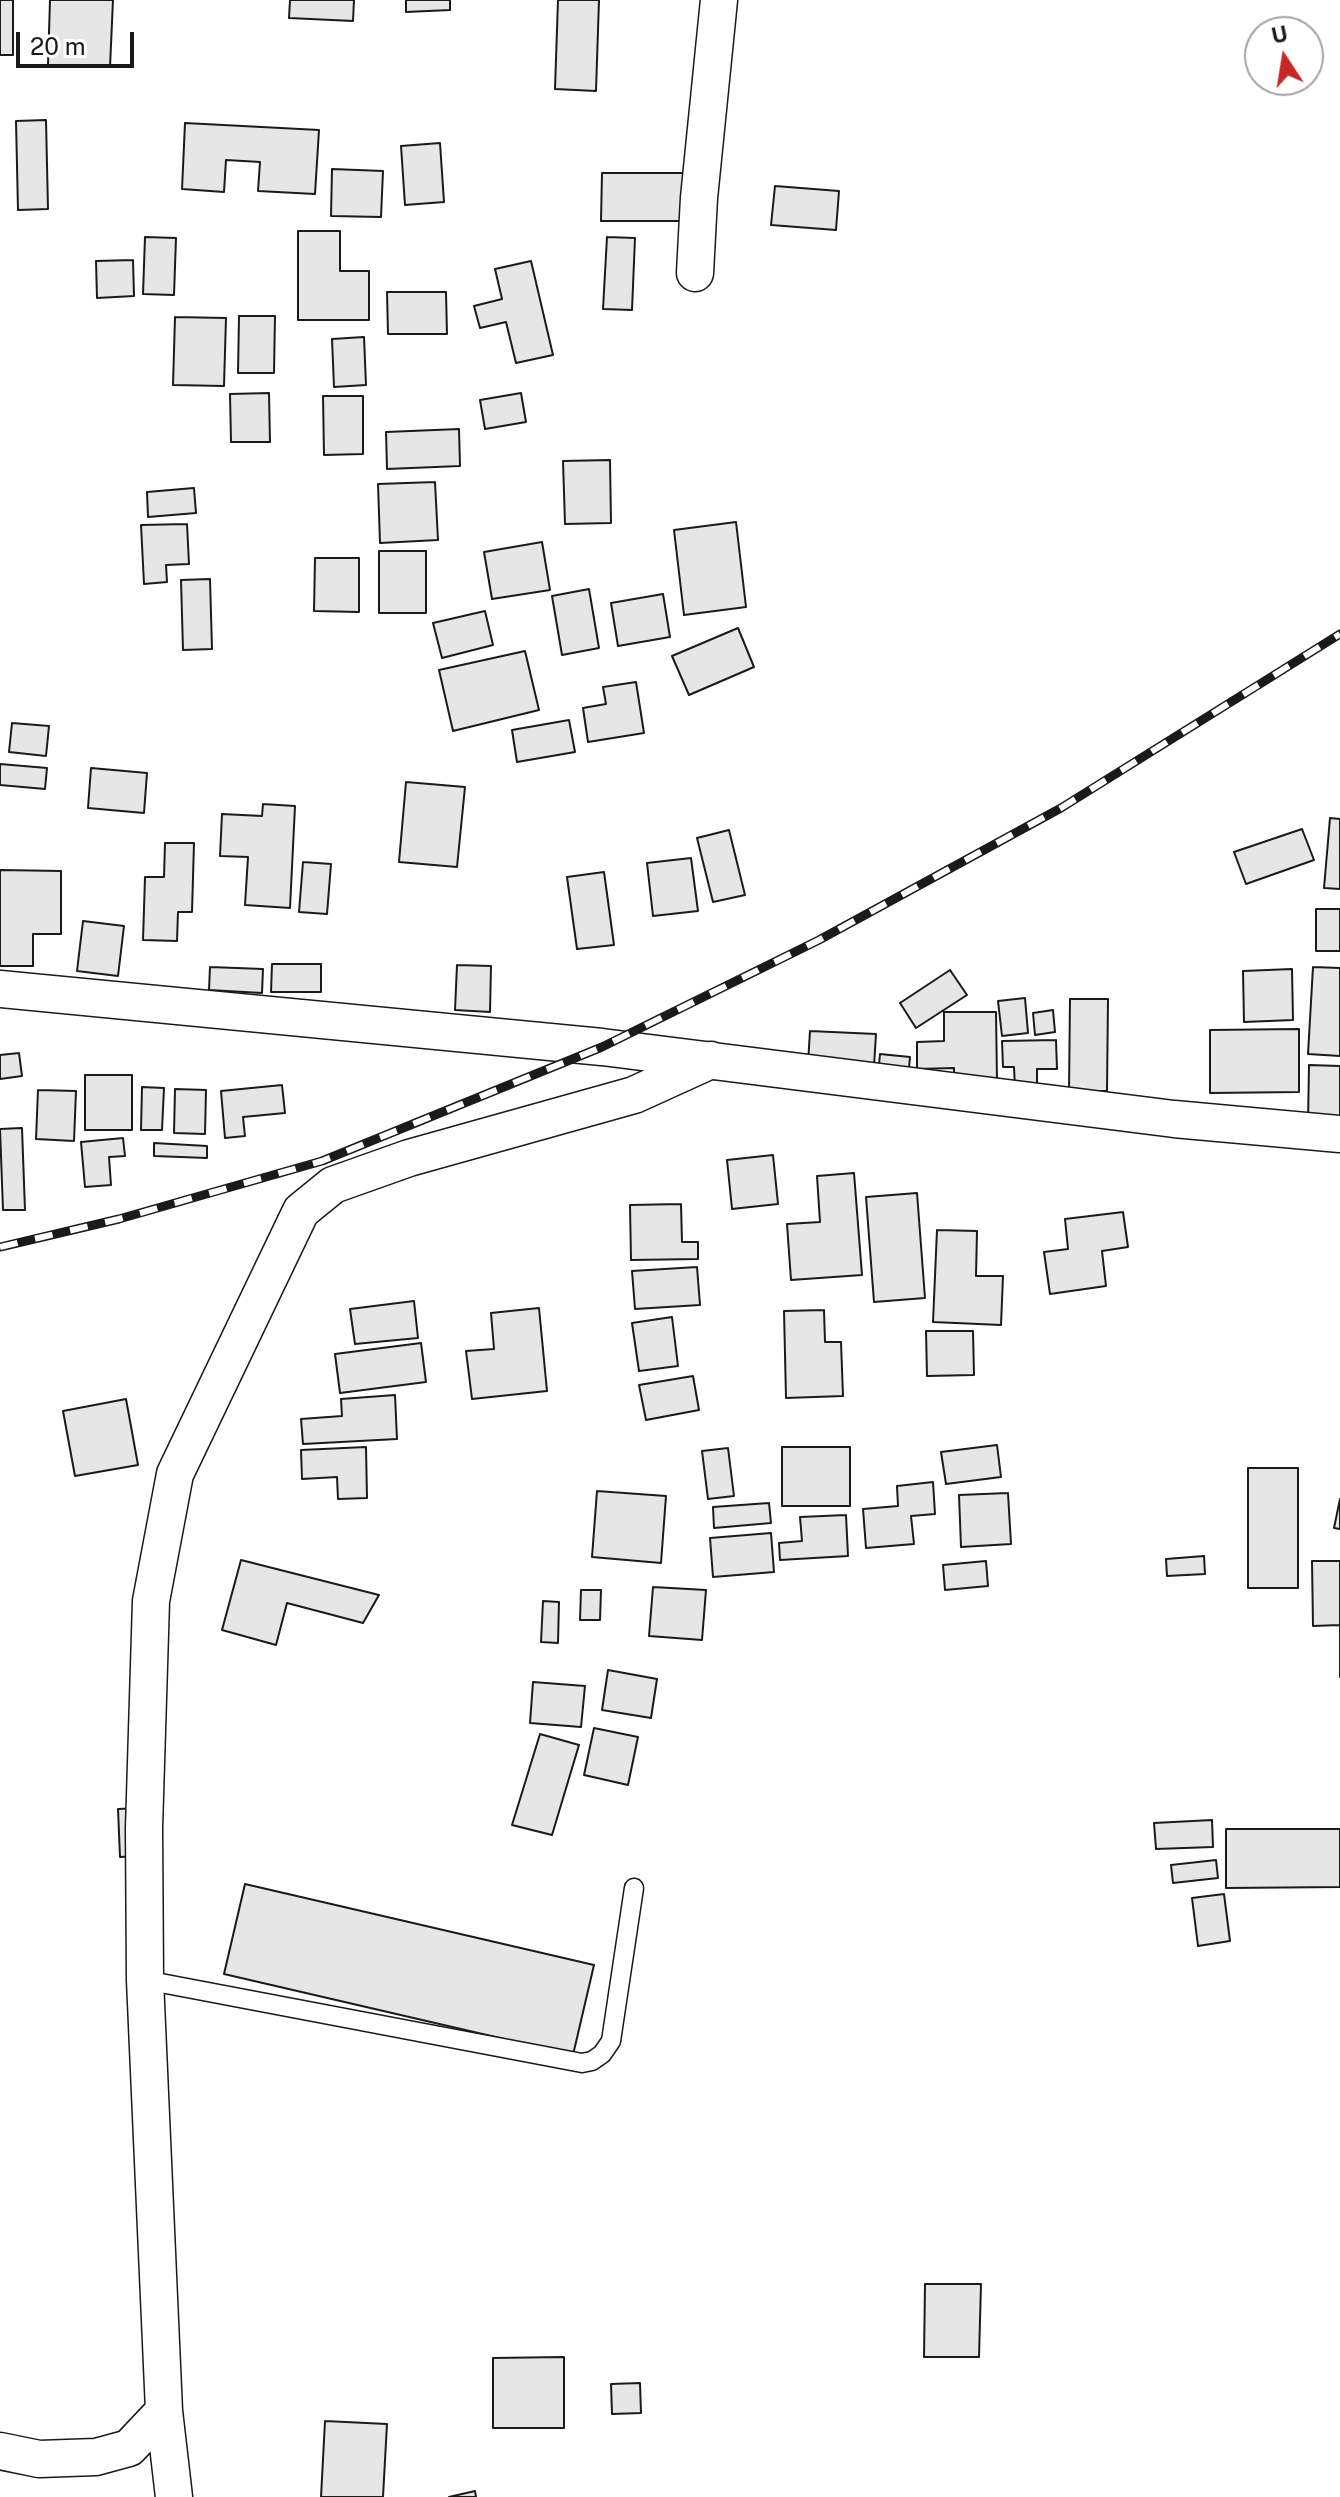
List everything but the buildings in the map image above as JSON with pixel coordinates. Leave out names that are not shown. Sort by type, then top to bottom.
[{"type":"street","points":[[695,273],[699,198],[719,0]]},
{"type":"street","points":[[0,989],[711,1060],[1174,1119],[1340,1134]]},
{"type":"street","points":[[174,2497],[164,2411],[145,1980],[144,1828],[151,1601],[175,1474],[301,1211],[333,1185],[409,1158],[634,1095],[711,1060]]},
{"type":"street","points":[[0,2451],[39,2459],[96,2457],[129,2448],[164,2411]]},
{"type":"lane","points":[[145,1980],[582,2063],[602,2054],[611,2041],[634,1888]]},
{"type":"railway","points":[[0,1247],[119,1219],[322,1161],[602,1047],[819,940],[1061,808],[1340,634]]}]
